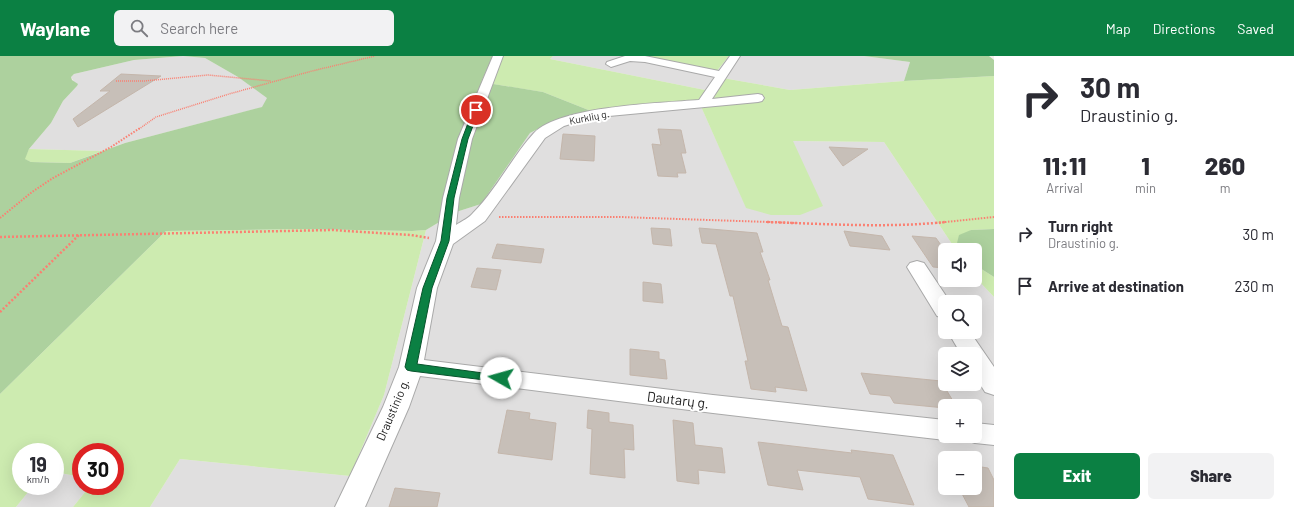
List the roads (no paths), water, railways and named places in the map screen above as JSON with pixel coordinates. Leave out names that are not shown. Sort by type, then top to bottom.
[{"type":"street","name":"Draustinio g.","points":[[350,507],[396,407],[411,367],[427,288],[445,241],[451,198],[465,139],[498,56]]},
{"type":"street","points":[[703,104],[735,56]]},
{"type":"street","points":[[611,64],[629,58],[644,59],[722,75]]},
{"type":"street","name":"Kurklių g.","points":[[445,241],[479,217],[540,135],[560,124],[578,117],[609,112],[758,98]]},
{"type":"street","points":[[917,267],[938,300]]},
{"type":"street","name":"Dautarų g.","points":[[411,367],[713,404],[938,429]]},
{"type":"street","points":[[982,368],[994,386]]},
{"type":"street","points":[[982,434],[994,436]]}]
